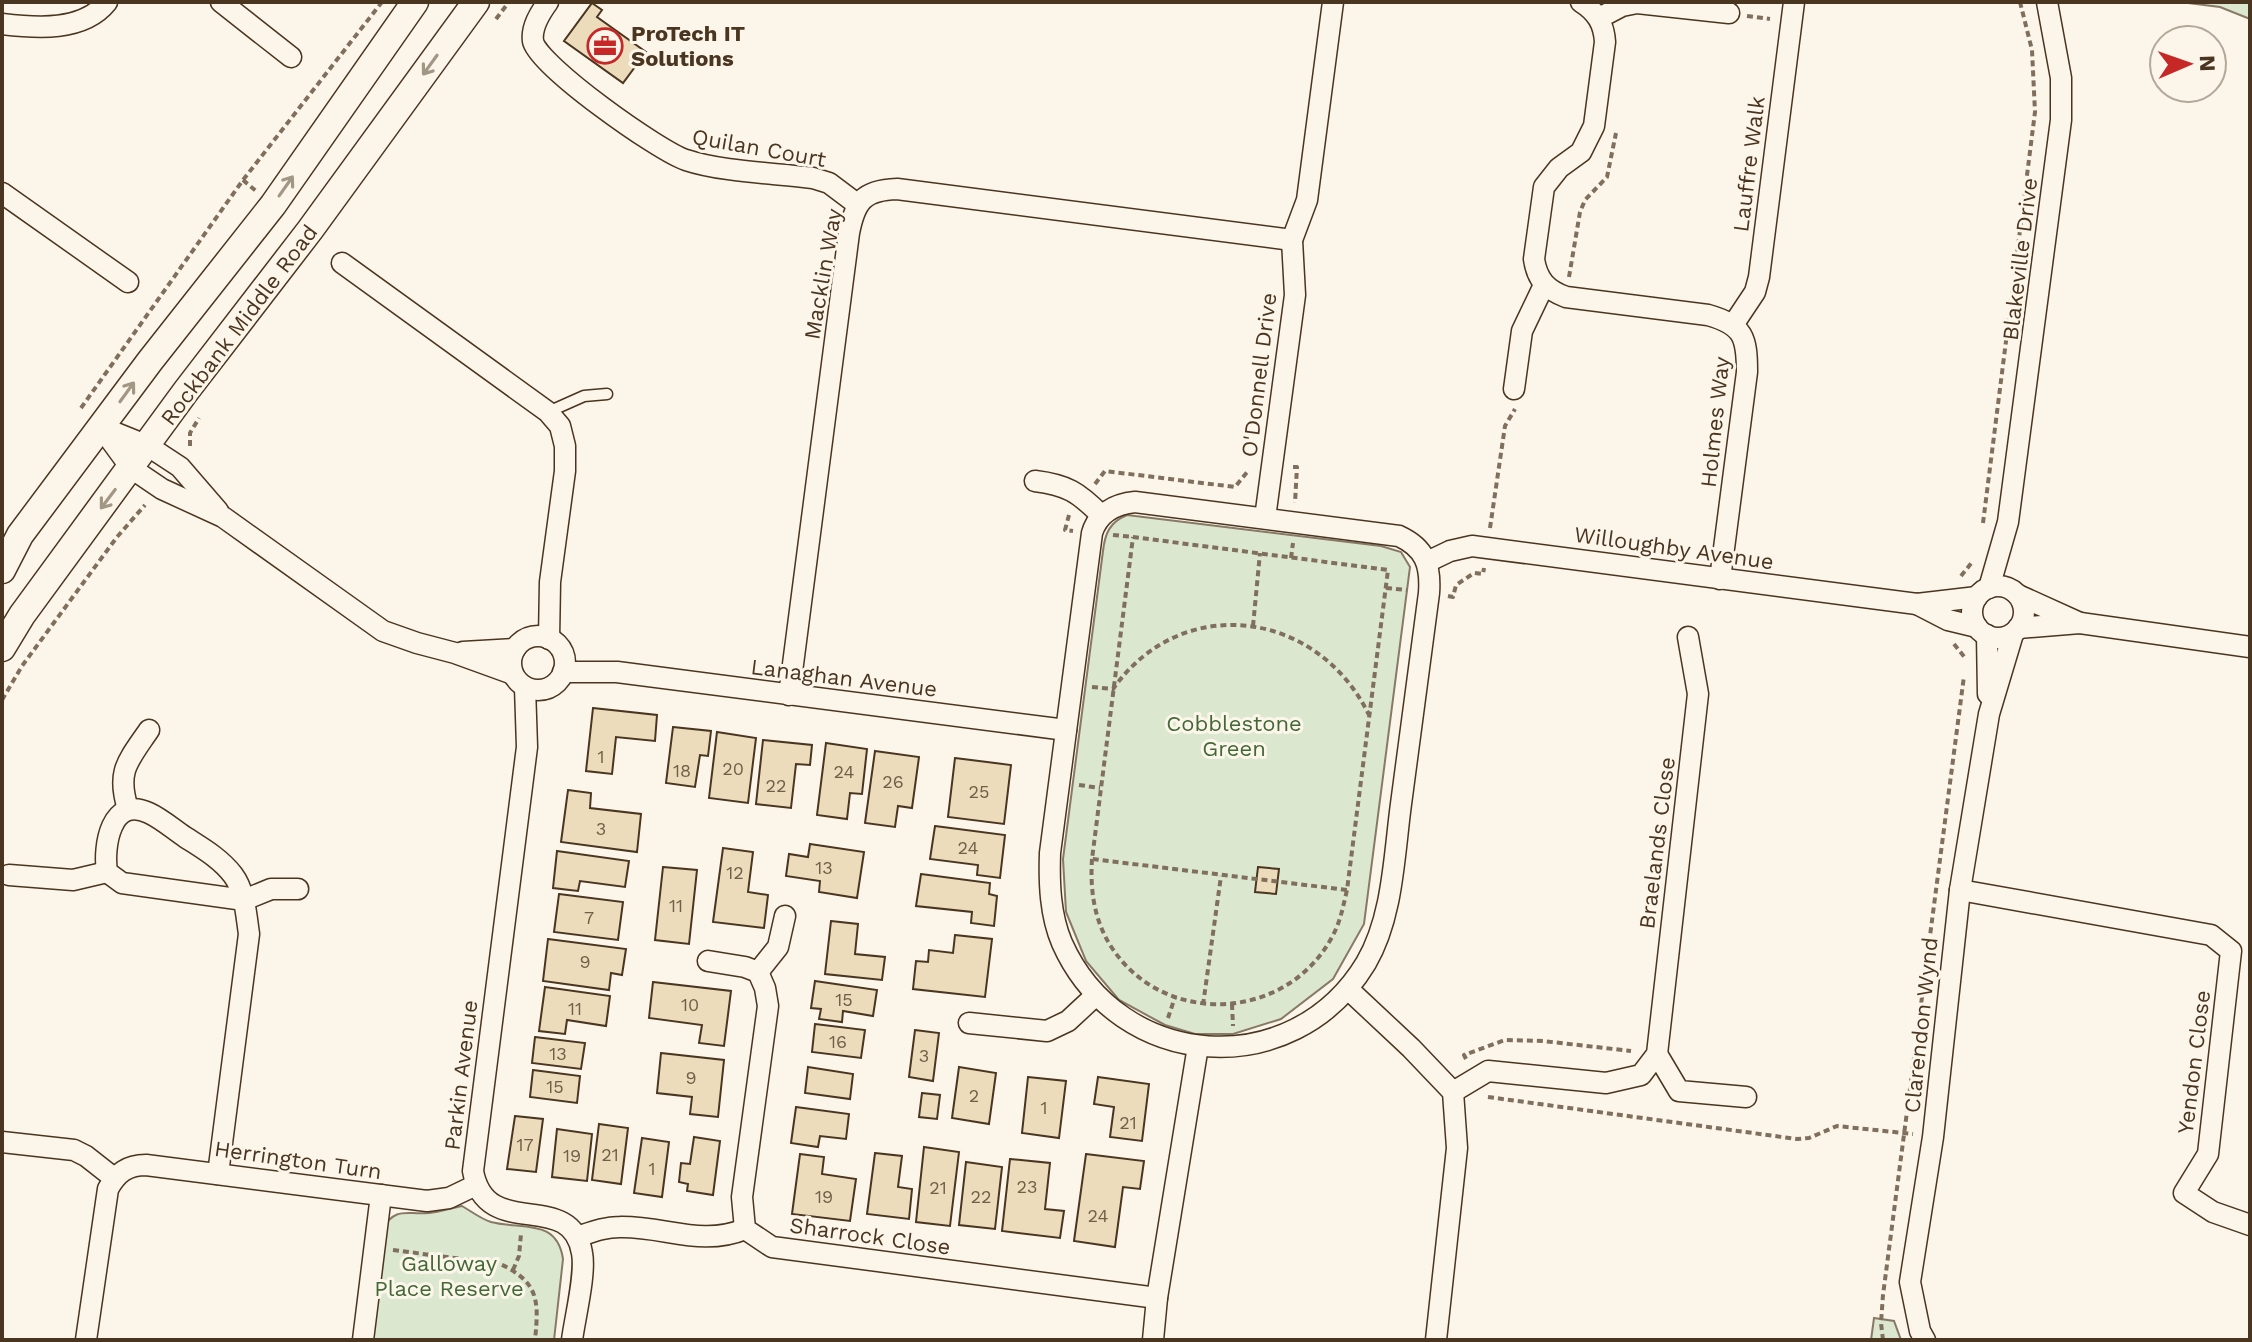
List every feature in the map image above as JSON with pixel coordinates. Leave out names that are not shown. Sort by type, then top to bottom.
[{"type":"street","points":[[2,24],[43,29],[72,23],[102,8],[107,2]]},
{"type":"street","points":[[221,2],[291,57]]},
{"type":"street","name":"Rockbank Middle Road","points":[[2,570],[20,535],[150,361],[273,205],[415,2]]},
{"type":"street","name":"Rockbank Middle Road","points":[[2,648],[22,615],[186,391],[310,230],[476,2]]},
{"type":"street","name":"Quilan Court","points":[[548,2],[536,21],[534,31],[533,43],[538,53],[563,77],[672,155],[701,164],[813,178],[829,183],[857,204]]},
{"type":"street","name":"O'Donnell Drive","points":[[1265,518],[1295,295],[1292,240],[1307,200],[1333,2]]},
{"type":"street","points":[[1514,389],[1522,331],[1544,285],[1534,259],[1541,201],[1550,178],[1581,152],[1594,126],[1604,29],[1591,8],[1581,2]]},
{"type":"street","name":"Blakeville Drive","points":[[1983,592],[2008,522],[2061,120],[2058,54],[2047,2]]},
{"type":"street","points":[[1599,18],[1622,6],[1637,3],[1729,13]]},
{"type":"street","name":"Lauffre Walk","points":[[1733,325],[1755,292],[1759,277],[1793,12]]},
{"type":"street","name":"Macklin Way","points":[[789,695],[849,233],[857,204],[869,194],[882,189],[897,189],[1292,240]]},
{"type":"street","points":[[2,193],[128,282]]},
{"type":"street","points":[[342,263],[548,412],[560,426],[565,446],[565,471],[544,650],[555,684],[548,688]]},
{"type":"street","name":"Holmes Way","points":[[1544,285],[1566,297],[1708,315],[1733,325],[1746,342],[1747,372],[1720,579]]},
{"type":"street","name":"Lanaghan Avenue","points":[[101,427],[148,446],[180,467],[223,517]]},
{"type":"street","name":"Lanaghan Avenue","points":[[101,427],[131,468],[162,489],[223,517],[383,631],[455,653],[540,690],[548,688]]},
{"type":"street","points":[[1035,481],[1072,489],[1101,515]]},
{"type":"street","points":[[1135,502],[1399,536],[1411,541],[1427,562],[1429,593],[1389,894],[1380,934],[1367,962],[1348,989],[1312,1020],[1266,1040],[1233,1047],[1198,1046],[1162,1037],[1139,1027],[1116,1014],[1096,995],[1077,970],[1062,941],[1049,884],[1050,853],[1092,533],[1101,515],[1114,507],[1135,502]]},
{"type":"street","name":"Blakeville Drive","points":[[2008,522],[2014,592]]},
{"type":"street","name":"Willoughby Avenue","points":[[1427,562],[1450,551],[1472,546],[1917,604],[1983,592]]},
{"type":"street","points":[[2080,623],[1997,586],[1983,592],[1972,612],[1982,631],[2000,638],[2016,631],[2080,623],[2250,647]]},
{"type":"street","points":[[2014,592],[2022,601],[2024,615],[2016,631]]},
{"type":"street","name":"Willoughby Avenue","points":[[1917,604],[1948,620],[1982,631]]},
{"type":"street","name":"Clarendon Wynd","points":[[1982,631],[1989,714]]},
{"type":"street","name":"Clarendon Wynd","points":[[1925,1340],[1920,1331],[1910,1282],[1933,1137],[1960,890],[1989,714],[2016,631]]},
{"type":"street","name":"Braelands Close","points":[[1651,1054],[1698,694],[1688,637]]},
{"type":"street","name":"Lanaghan Avenue","points":[[455,653],[544,650],[617,672],[1066,730]]},
{"type":"street","name":"Parkin Avenue","points":[[527,747],[519,680],[512,657],[544,650]]},
{"type":"street","name":"Parkin Avenue","points":[[476,1185],[473,1171],[475,1153],[527,747],[548,688]]},
{"type":"street","points":[[128,809],[122,774],[149,730]]},
{"type":"street","points":[[218,1174],[249,934],[244,900],[235,878],[220,860],[148,812],[128,809],[113,821],[105,856],[107,872],[122,883],[244,900],[271,889],[298,889]]},
{"type":"street","points":[[9,875],[73,880],[107,872]]},
{"type":"street","points":[[1960,890],[2211,935],[2231,951],[2250,942]]},
{"type":"street","points":[[758,972],[778,947],[785,916]]},
{"type":"street","name":"Yendon Close","points":[[2231,951],[2208,1154],[2184,1193],[2213,1212],[2250,1225]]},
{"type":"street","points":[[577,1237],[601,1228],[623,1227],[709,1238],[727,1237],[745,1229],[742,1197],[768,1006],[758,972],[708,961]]},
{"type":"street","points":[[1348,989],[1453,1092],[1457,1148],[1436,1340]]},
{"type":"street","points":[[969,1023],[1047,1031],[1068,1021],[1096,995]]},
{"type":"street","points":[[1153,1340],[1157,1298],[1198,1046]]},
{"type":"street","points":[[1453,1092],[1488,1071],[1606,1083],[1641,1075],[1651,1054],[1679,1091],[1746,1097]]},
{"type":"street","points":[[2,1142],[74,1150],[114,1178],[103,1209],[86,1340]]},
{"type":"street","name":"Herrington Turn","points":[[114,1178],[122,1171],[139,1165],[427,1201],[449,1198],[476,1185]]},
{"type":"street","points":[[476,1185],[492,1206],[548,1217],[572,1229],[577,1237],[583,1260],[572,1340]]},
{"type":"street","points":[[363,1340],[381,1195]]},
{"type":"street","name":"Sharrock Close","points":[[745,1229],[772,1247],[1157,1298]]},
{"type":"lane","points":[[548,412],[584,396],[607,394]]},
{"type":"path","points":[[73,420],[243,180],[382,2]]},
{"type":"path","points":[[1981,538],[2035,112],[2032,50],[2020,2]]},
{"type":"path","points":[[1729,13],[1793,12]]},
{"type":"path","points":[[180,467],[190,452],[190,433],[206,406]]},
{"type":"path","points":[[2,700],[22,666],[117,537],[141,507],[153,503],[162,489]]},
{"type":"path","points":[[1133,537],[1260,553],[1388,570],[1370,717],[1347,890],[1333,936],[1309,969],[1294,981],[1256,1000],[1203,1005],[1175,997],[1141,979],[1111,947],[1095,912],[1092,859],[1113,689],[1133,537]]},
{"type":"path","points":[[1253,626],[1260,553]]},
{"type":"path","points":[[1952,599],[1955,584],[1979,554]]},
{"type":"path","points":[[1386,588],[1408,590]]},
{"type":"path","points":[[1883,1340],[1883,1295],[1966,659],[1950,638],[1945,637],[1948,620]]},
{"type":"path","points":[[1113,689],[1126,670],[1144,656],[1183,635],[1228,626],[1253,626],[1291,636],[1330,661],[1360,697],[1370,717]]},
{"type":"path","points":[[1092,859],[1347,890]]},
{"type":"path","points":[[1203,1005],[1221,875]]},
{"type":"path","points":[[1651,1054],[1543,1041],[1505,1040],[1464,1055],[1486,1097],[1797,1139],[1809,1138],[1837,1126],[1933,1137]]},
{"type":"path","points":[[513,1270],[519,1256],[523,1213]]},
{"type":"path","points":[[375,1247],[500,1264],[513,1270],[528,1282],[537,1299],[535,1340]]},
{"type":"green space","points":[[2180,2],[2250,2],[2250,19],[2220,7]]},
{"type":"green space","name":"Cobblestone Green","points":[[1127,515],[1381,546],[1401,552],[1410,567],[1364,924],[1333,979],[1281,1019],[1233,1034],[1195,1034],[1165,1025],[1119,1000],[1086,961],[1066,912],[1063,859],[1104,545],[1112,525]]},
{"type":"green space","name":"Galloway Place Reserve","points":[[462,1206],[491,1222],[536,1228],[554,1237],[563,1259],[554,1340],[369,1340],[381,1229],[397,1214],[433,1212]]},
{"type":"green space","points":[[1874,1318],[1894,1321],[1901,1340],[1871,1340]]},
{"type":"building","name":"ProTech IT Solutions","points":[[592,3],[602,10],[597,17],[646,52],[623,83],[564,41]]},
{"type":"building","points":[[593,708],[657,715],[655,741],[616,737],[612,774],[586,771]]},
{"type":"building","points":[[673,727],[711,731],[708,756],[700,755],[695,787],[666,783]]},
{"type":"building","points":[[717,732],[756,738],[748,803],[709,798]]},
{"type":"building","points":[[763,740],[812,745],[810,765],[796,764],[791,808],[756,804]]},
{"type":"building","points":[[826,743],[867,749],[862,794],[850,793],[847,819],[817,815]]},
{"type":"building","points":[[875,751],[919,757],[912,808],[898,806],[895,827],[865,823]]},
{"type":"building","points":[[955,758],[1011,765],[1004,824],[948,817]]},
{"type":"building","points":[[568,790],[591,793],[590,808],[641,814],[637,852],[561,842]]},
{"type":"building","points":[[935,826],[1005,835],[1000,878],[977,875],[978,865],[930,859]]},
{"type":"building","points":[[810,844],[864,852],[857,898],[819,892],[820,881],[786,876],[789,854],[808,857]]},
{"type":"building","points":[[723,848],[753,852],[748,892],[768,895],[764,928],[713,922]]},
{"type":"building","points":[[557,851],[629,861],[625,887],[580,881],[578,891],[553,888]]},
{"type":"building","points":[[663,867],[697,870],[689,944],[655,940]]},
{"type":"building","points":[[1258,867],[1279,869],[1276,894],[1255,892]]},
{"type":"building","points":[[921,874],[990,883],[989,894],[997,896],[994,926],[971,923],[972,912],[916,906]]},
{"type":"building","points":[[559,894],[623,902],[618,940],[554,932]]},
{"type":"building","points":[[831,921],[858,924],[855,954],[885,957],[882,980],[825,974]]},
{"type":"building","points":[[955,935],[992,939],[985,997],[913,989],[916,961],[928,962],[929,950],[953,953]]},
{"type":"building","points":[[548,939],[626,949],[622,975],[611,973],[609,990],[543,981]]},
{"type":"building","points":[[815,981],[877,990],[873,1016],[843,1011],[842,1022],[819,1019],[821,1009],[811,1008]]},
{"type":"building","points":[[653,982],[731,991],[724,1046],[699,1043],[702,1025],[649,1018]]},
{"type":"building","points":[[545,987],[610,996],[606,1026],[567,1020],[565,1034],[539,1031]]},
{"type":"building","points":[[815,1024],[865,1030],[861,1058],[812,1052]]},
{"type":"building","points":[[915,1030],[939,1033],[933,1081],[909,1077]]},
{"type":"building","points":[[535,1037],[585,1043],[581,1069],[532,1063]]},
{"type":"building","points":[[661,1053],[724,1060],[718,1117],[690,1114],[692,1097],[657,1093]]},
{"type":"building","points":[[808,1067],[853,1074],[850,1099],[805,1093]]},
{"type":"building","points":[[959,1067],[996,1073],[989,1124],[952,1118]]},
{"type":"building","points":[[533,1070],[580,1076],[577,1103],[530,1097]]},
{"type":"building","points":[[1028,1077],[1066,1081],[1059,1138],[1022,1133]]},
{"type":"building","points":[[1098,1077],[1149,1084],[1142,1141],[1110,1137],[1114,1107],[1094,1104]]},
{"type":"building","points":[[922,1093],[940,1095],[937,1119],[919,1117]]},
{"type":"building","points":[[796,1107],[849,1114],[846,1139],[820,1136],[818,1147],[791,1143]]},
{"type":"building","points":[[515,1116],[543,1119],[536,1172],[507,1169]]},
{"type":"building","points":[[599,1124],[628,1128],[621,1184],[592,1180]]},
{"type":"building","points":[[557,1129],[592,1134],[587,1181],[552,1177]]},
{"type":"building","points":[[694,1137],[720,1141],[713,1195],[687,1191],[688,1184],[679,1182],[681,1163],[690,1164]]},
{"type":"building","points":[[642,1138],[669,1142],[662,1197],[634,1193]]},
{"type":"building","points":[[924,1147],[959,1152],[950,1226],[916,1222]]},
{"type":"building","points":[[875,1153],[902,1156],[898,1187],[912,1189],[909,1219],[867,1214]]},
{"type":"building","points":[[800,1154],[824,1157],[822,1174],[856,1179],[850,1221],[792,1214]]},
{"type":"building","points":[[1086,1154],[1144,1161],[1140,1189],[1123,1187],[1115,1247],[1074,1241]]},
{"type":"building","points":[[1010,1159],[1050,1163],[1045,1209],[1064,1211],[1060,1238],[1002,1231]]},
{"type":"building","points":[[966,1162],[1002,1167],[995,1229],[959,1225]]},
{"type":"place","name":"ProTech IT Solutions","points":[[605,46]]}]
